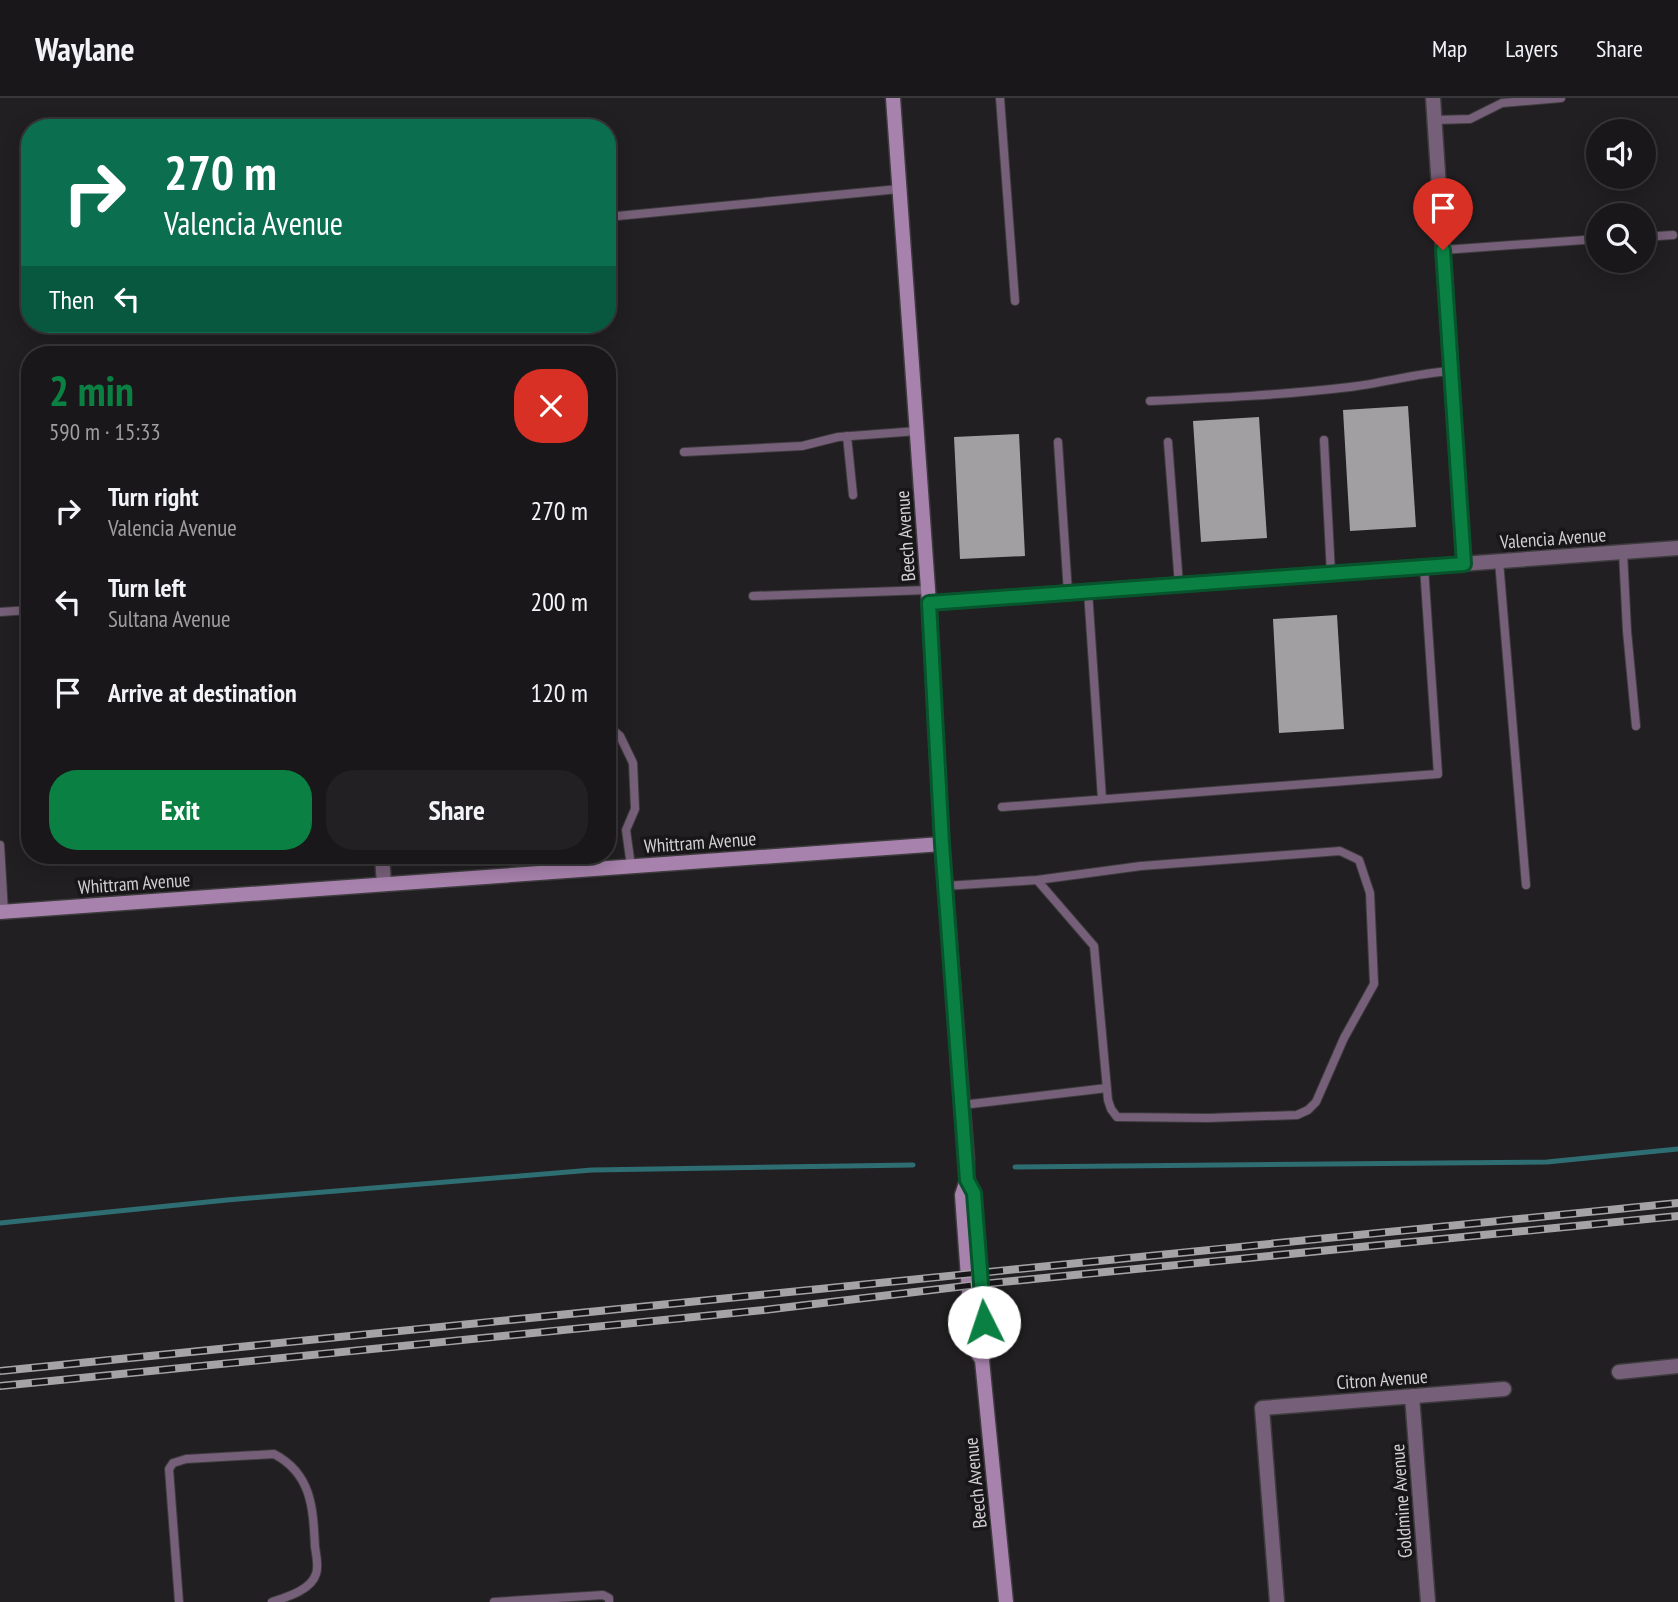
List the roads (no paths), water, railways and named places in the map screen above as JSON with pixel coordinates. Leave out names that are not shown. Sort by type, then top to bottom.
[{"type":"main road","name":"Beech Avenue","points":[[893,98],[967,1180],[974,1193],[986,1348],[982,1360],[1006,1602]]},
{"type":"main road","name":"Whittram Avenue","points":[[2,912],[942,844]]},
{"type":"street","points":[[1433,98],[1464,564]]},
{"type":"street","name":"Valencia Avenue","points":[[928,597],[1068,593],[1678,548]]},
{"type":"street","points":[[383,864],[384,884]]},
{"type":"street","points":[[1619,1372],[1678,1366]]},
{"type":"street","name":"Citron Avenue","points":[[1277,1602],[1262,1408],[1504,1389]]},
{"type":"street","name":"Goldmine Avenue","points":[[1412,1396],[1428,1602]]},
{"type":"lane","points":[[1000,98],[1015,301]]},
{"type":"lane","points":[[1435,120],[1470,118],[1502,103],[1561,98]]},
{"type":"lane","points":[[616,216],[899,188]]},
{"type":"lane","points":[[1656,236],[1674,235]]},
{"type":"lane","points":[[1443,250],[1586,240]]},
{"type":"lane","points":[[1150,401],[1269,395],[1351,387],[1427,373],[1451,372]]},
{"type":"lane","points":[[684,452],[802,446],[847,436],[917,431]]},
{"type":"lane","points":[[847,436],[853,495]]},
{"type":"lane","points":[[1324,440],[1331,573]]},
{"type":"lane","points":[[1058,442],[1068,593]]},
{"type":"lane","points":[[1168,442],[1179,585]]},
{"type":"lane","points":[[1623,552],[1636,726]]},
{"type":"lane","points":[[1499,561],[1526,885]]},
{"type":"lane","points":[[1002,807],[1438,774],[1424,567]]},
{"type":"lane","points":[[1088,591],[1102,799]]},
{"type":"lane","points":[[753,596],[928,597]]},
{"type":"lane","points":[[0,612],[21,611]]},
{"type":"lane","points":[[616,733],[633,763],[635,809],[626,830],[631,866]]},
{"type":"lane","points":[[0,845],[2,912]]},
{"type":"lane","points":[[945,886],[1037,880],[1141,866],[1340,851],[1359,860],[1370,893],[1374,984],[1344,1038],[1316,1102],[1297,1115],[1284,1116],[1117,1117],[1111,1109],[1107,1088],[1094,946],[1037,880]]},
{"type":"lane","points":[[962,1105],[1107,1088]]},
{"type":"lane","points":[[179,1602],[169,1469],[173,1463],[186,1459],[274,1454],[295,1469],[307,1487],[314,1526],[317,1573],[307,1587],[272,1602]]},
{"type":"lane","points":[[495,1602],[603,1595],[609,1598],[609,1602]]},
{"type":"waterway","points":[[1015,1167],[1547,1162],[1678,1149]]},
{"type":"waterway","points":[[0,1223],[227,1200],[592,1170],[913,1165]]},
{"type":"railway","points":[[0,1371],[1678,1203]]},
{"type":"railway","points":[[0,1386],[764,1310],[982,1284],[1678,1216]]}]
